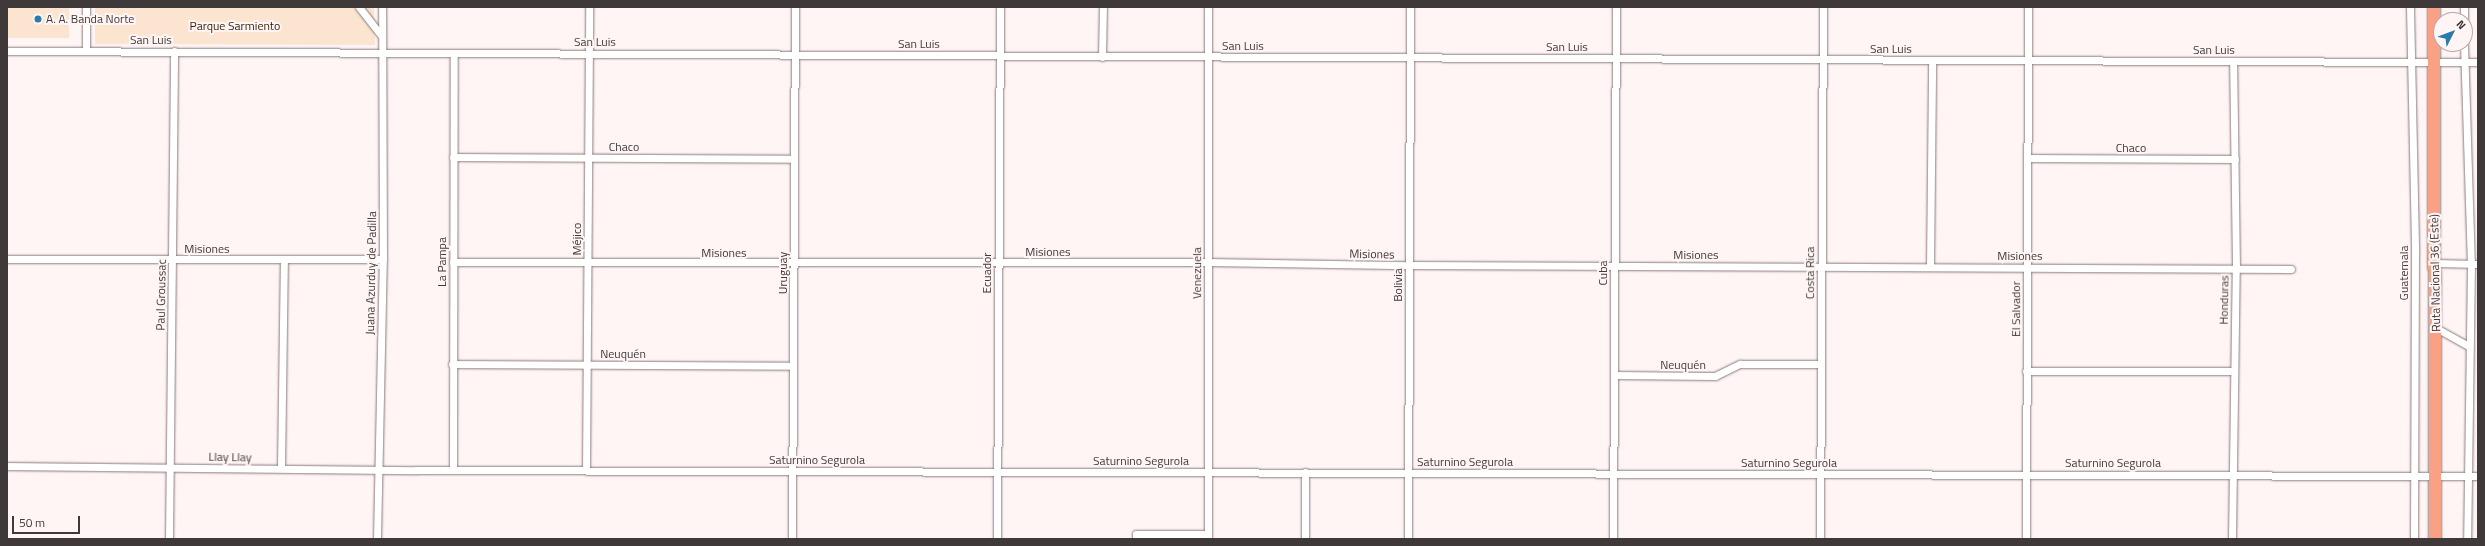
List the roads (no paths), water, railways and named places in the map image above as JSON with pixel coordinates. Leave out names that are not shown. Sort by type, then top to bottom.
[{"type":"highway","name":"Ruta Nacional 36 (Este)","points":[[2434,7],[2436,328],[2435,539]]},
{"type":"street","points":[[86,7],[86,51]]},
{"type":"street","points":[[358,7],[381,35]]},
{"type":"street","name":"Juana Azurduy de Padilla","points":[[377,539],[383,259],[382,7]]},
{"type":"street","name":"Méjico","points":[[586,470],[589,7]]},
{"type":"street","name":"Uruguay","points":[[792,539],[795,7]]},
{"type":"street","name":"Ecuador","points":[[997,539],[1000,7]]},
{"type":"street","points":[[1102,57],[1103,7]]},
{"type":"street","name":"Venezuela","points":[[1208,7],[1208,537]]},
{"type":"street","name":"Bolivia","points":[[1408,539],[1410,7]]},
{"type":"street","name":"Cuba","points":[[1613,539],[1616,7]]},
{"type":"street","name":"Costa Rica","points":[[1820,539],[1823,7]]},
{"type":"street","name":"El Salvador","points":[[2026,539],[2028,7]]},
{"type":"street","name":"Guatemala","points":[[2410,7],[2409,60],[2415,252],[2414,539]]},
{"type":"street","name":"San Luis","points":[[7,50],[381,52],[454,54],[1000,54],[1102,57],[1208,56],[2027,61],[2434,60],[2478,62]]},
{"type":"street","name":"Paul Groussac","points":[[170,539],[174,51]]},
{"type":"street","points":[[2464,52],[2475,264],[2469,346],[2466,475],[2467,539]]},
{"type":"street","name":"La Pampa","points":[[453,469],[452,364],[454,54]]},
{"type":"street","points":[[1930,266],[1932,60]]},
{"type":"street","name":"Honduras","points":[[2232,539],[2236,268],[2233,61]]},
{"type":"street","name":"Chaco","points":[[453,157],[794,159]]},
{"type":"street","name":"Chaco","points":[[2027,158],[2235,159]]},
{"type":"street","name":"Misiones","points":[[7,259],[383,259]]},
{"type":"street","points":[[281,468],[284,260]]},
{"type":"street","name":"Misiones","points":[[453,262],[588,264],[1208,262],[1409,265],[1930,266],[2291,269]]},
{"type":"street","points":[[2435,263],[2475,264]]},
{"type":"street","points":[[2436,328],[2469,346]]},
{"type":"street","name":"Neuquén","points":[[452,364],[793,366]]},
{"type":"street","name":"Neuquén","points":[[1614,375],[1715,376],[1740,364],[1821,364]]},
{"type":"street","points":[[2026,371],[2234,371]]},
{"type":"street","name":"Llay Llay","points":[[7,466],[453,469]]},
{"type":"street","name":"Saturnino Segurola","points":[[453,469],[1820,474],[2234,473],[2478,476]]},
{"type":"street","points":[[1305,472],[1305,539]]},
{"type":"street","points":[[1136,537],[1208,537]]},
{"type":"place","name":"A. A. Banda Norte","points":[[38,19]]},
{"type":"park label","name":"Parque Sarmiento","points":[[235,26]]}]
